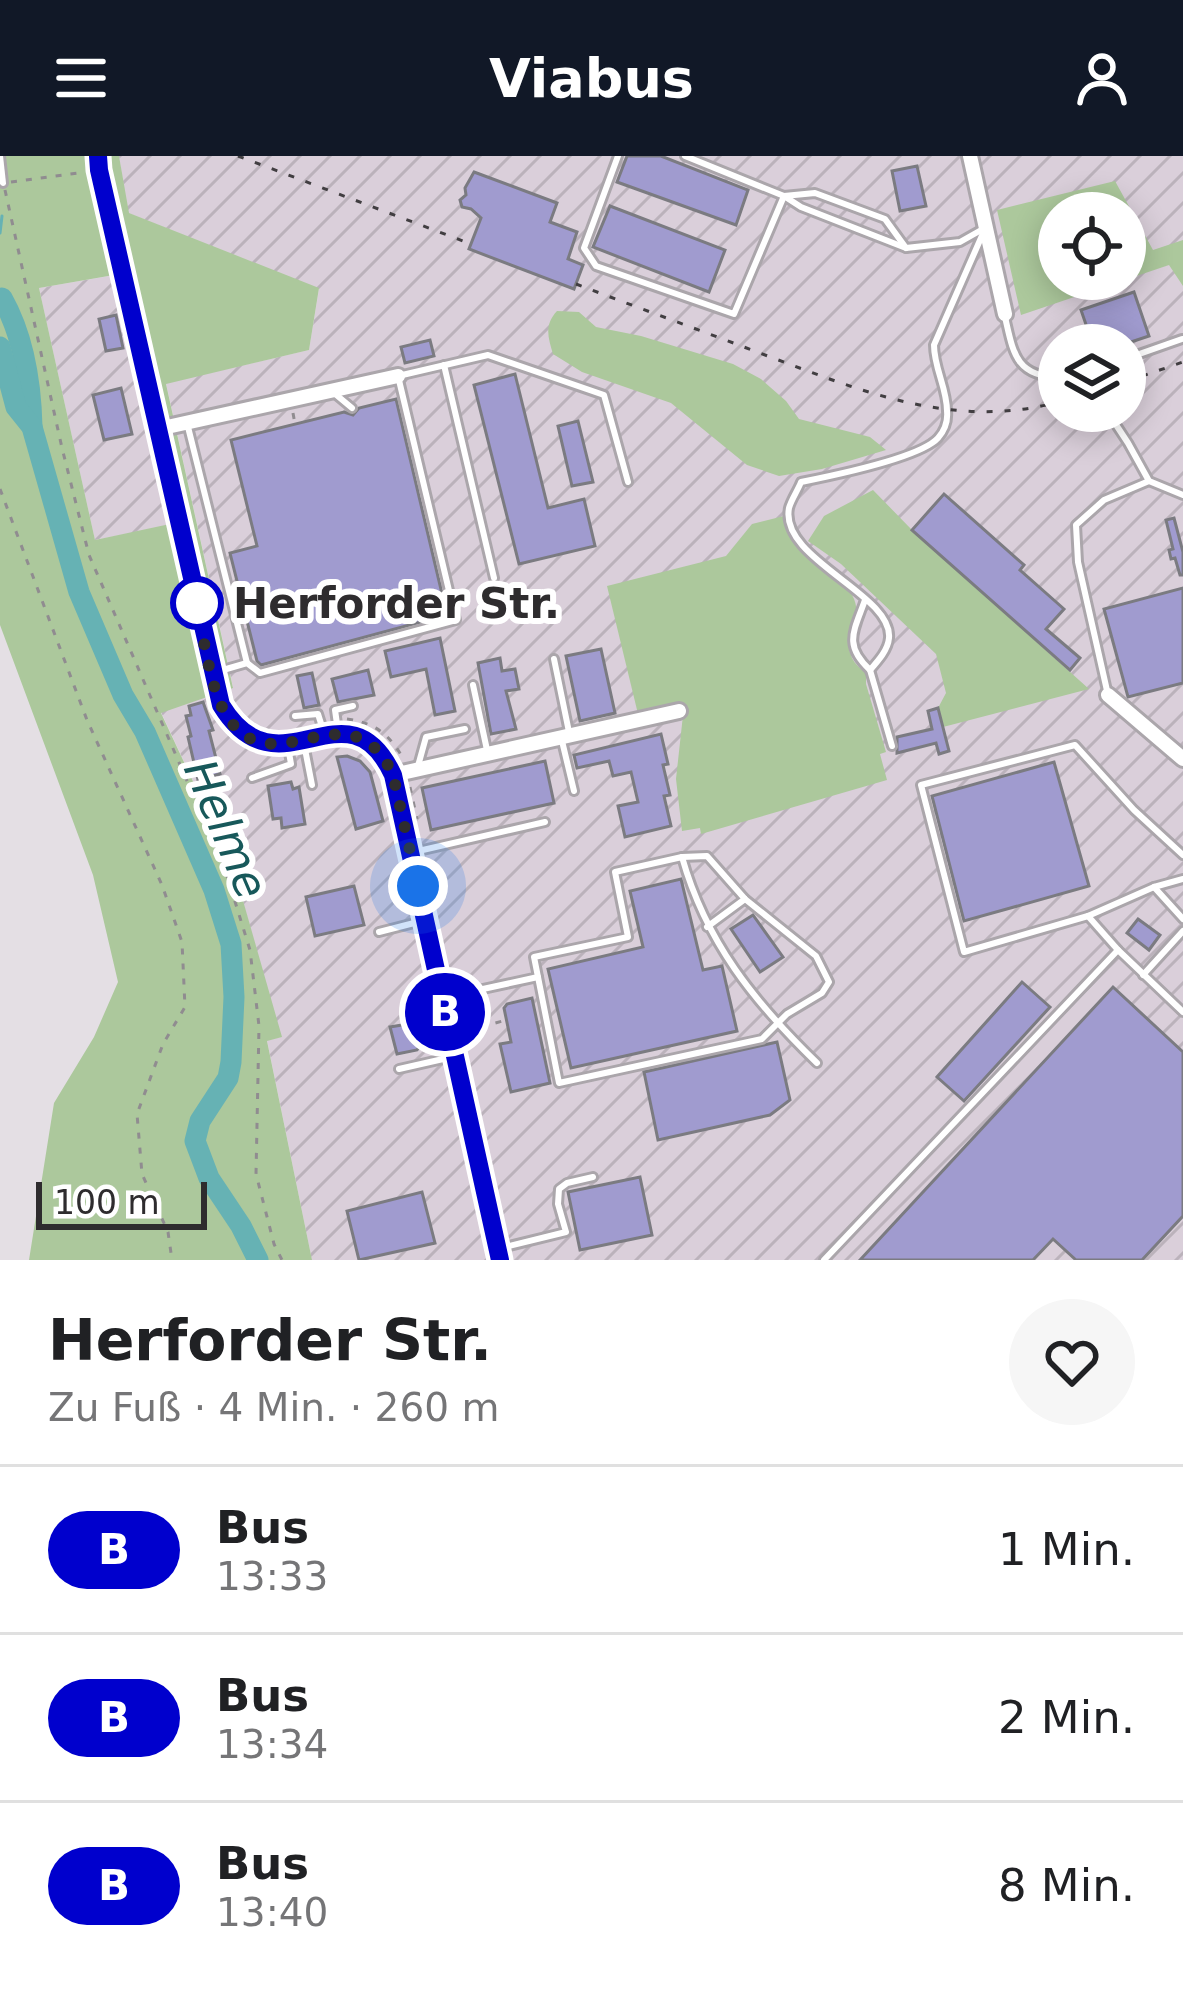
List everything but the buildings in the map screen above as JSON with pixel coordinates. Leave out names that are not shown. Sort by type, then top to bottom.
[{"type":"street","points":[[970,156],[1005,314]]},
{"type":"street","points":[[98,163],[138,315],[158,429],[221,705],[238,729],[252,739],[266,743],[332,735],[363,737],[386,758],[499,1255]]},
{"type":"street","points":[[158,429],[398,376]]},
{"type":"street","points":[[1108,695],[1183,759]]},
{"type":"street","points":[[393,775],[679,711]]},
{"type":"lane","points":[[0,156],[3,183]]},
{"type":"lane","points":[[619,156],[584,248],[596,266],[734,314],[784,196]]},
{"type":"lane","points":[[685,156],[906,248],[960,242],[986,227]]},
{"type":"lane","points":[[784,196],[815,193],[885,219],[906,248]]},
{"type":"lane","points":[[870,670],[890,638],[883,616],[799,542],[791,530],[789,509],[801,482],[909,455],[936,442],[946,427],[947,411],[934,345],[986,227]]},
{"type":"lane","points":[[1005,314],[1015,357],[1038,374]]},
{"type":"lane","points":[[1146,351],[1182,339]]},
{"type":"lane","points":[[188,423],[247,663],[260,673],[456,620],[398,376],[488,355],[604,395],[628,482]]},
{"type":"lane","points":[[444,365],[494,578]]},
{"type":"lane","points":[[331,391],[352,408]]},
{"type":"lane","points":[[1121,432],[1149,482],[1183,495]]},
{"type":"lane","points":[[1108,695],[1078,562],[1076,525],[1104,500],[1149,482]]},
{"type":"lane","points":[[865,600],[852,647],[870,670],[892,746]]},
{"type":"lane","points":[[554,659],[574,791]]},
{"type":"lane","points":[[213,673],[247,663]]},
{"type":"lane","points":[[473,685],[488,754]]},
{"type":"lane","points":[[332,735],[335,710],[353,706]]},
{"type":"lane","points":[[295,716],[318,714],[332,735]]},
{"type":"lane","points":[[418,770],[426,737],[464,729]]},
{"type":"lane","points":[[252,778],[291,764],[295,742]]},
{"type":"lane","points":[[295,742],[312,785]]},
{"type":"lane","points":[[1183,855],[1075,745],[921,785],[964,952],[1088,916],[1183,878]]},
{"type":"lane","points":[[410,853],[545,822]]},
{"type":"lane","points":[[707,856],[745,899],[817,956],[829,982],[822,993],[787,1015],[762,1039],[560,1083],[534,957],[628,937],[615,872],[707,856]]},
{"type":"lane","points":[[682,857],[707,927],[777,1024],[817,1064]]},
{"type":"lane","points":[[1154,887],[1183,919]]},
{"type":"lane","points":[[707,927],[745,899]]},
{"type":"lane","points":[[1088,916],[1183,1012]]},
{"type":"lane","points":[[379,932],[425,920]]},
{"type":"lane","points":[[1143,975],[1183,931]]},
{"type":"lane","points":[[824,1260],[1118,950]]},
{"type":"lane","points":[[442,998],[538,977]]},
{"type":"lane","points":[[399,1069],[455,1057]]},
{"type":"lane","points":[[499,1255],[566,1232],[559,1189],[593,1177]]},
{"type":"path","points":[[98,163],[3,183],[89,555],[224,866],[250,950],[260,1026],[256,1174],[282,1260]]},
{"type":"path","points":[[0,489],[87,720],[162,885],[182,942],[185,1007],[163,1044],[136,1114],[142,1174],[168,1232],[172,1260]]},
{"type":"path","points":[[415,811],[426,808]]},
{"type":"path","points":[[481,1027],[506,1021]]},
{"type":"shaded area","points":[[119,156],[1183,156],[1183,1260],[312,1260],[267,1040],[281,1037],[234,869],[161,712],[233,687],[166,383],[309,350],[319,289],[128,213]]},
{"type":"shaded area","points":[[115,275],[170,525],[95,540],[39,288]]},
{"type":"green space","points":[[0,156],[119,156],[129,213],[319,288],[309,350],[166,384],[233,688],[161,713],[234,869],[282,1037],[267,1041],[312,1260],[29,1260],[54,1103],[94,1037],[118,982],[93,875],[0,625]],"holes":[[[114,275],[170,524],[95,540],[39,288]]]},
{"type":"green space","points":[[1115,181],[1121,192],[1070,192]]},
{"type":"green space","points":[[1038,200],[1038,300],[1065,300],[1021,315],[997,210]]},
{"type":"green space","points":[[1146,237],[1153,250],[1183,240],[1183,286],[1169,265],[1146,273]]},
{"type":"green space","points":[[557,311],[579,312],[596,327],[733,364],[761,379],[799,419],[870,437],[886,450],[779,476],[747,465],[671,403],[582,372],[553,354],[549,326]]},
{"type":"green space","points":[[873,490],[1089,689],[943,727],[938,708],[946,693],[936,654],[841,564],[808,541],[824,516]]},
{"type":"green space","points":[[784,516],[796,544],[852,595],[856,615],[850,653],[866,673],[886,752],[880,754],[887,780],[701,834],[700,828],[682,831],[676,779],[684,706],[638,714],[607,586],[726,556],[752,524]]},
{"type":"waterway","points":[[0,233],[2,216]]},
{"type":"waterway","name":"Helme","points":[[2,298],[25,360],[32,427]]},
{"type":"waterway","name":"Helme","points":[[0,347],[16,407],[32,427],[79,592],[214,890],[231,944],[231,1062],[228,1078],[200,1121],[195,1141],[209,1178],[258,1260]]},
{"type":"railway","points":[[238,156],[471,244]]},
{"type":"railway","points":[[576,284],[831,380],[905,402],[980,412],[1038,406]]},
{"type":"railway","points":[[1146,375],[1183,362]]},
{"type":"bus line","name":"B","points":[[98,156],[221,705],[238,729],[252,739],[280,745],[346,733],[363,737],[386,758],[500,1260]]},
{"type":"place","name":"Herforder Str.","points":[[197,603]]},
{"type":"route","points":[[197,603],[194,592],[221,705],[238,729],[252,739],[280,745],[346,733],[363,737],[386,758],[418,886]]}]
